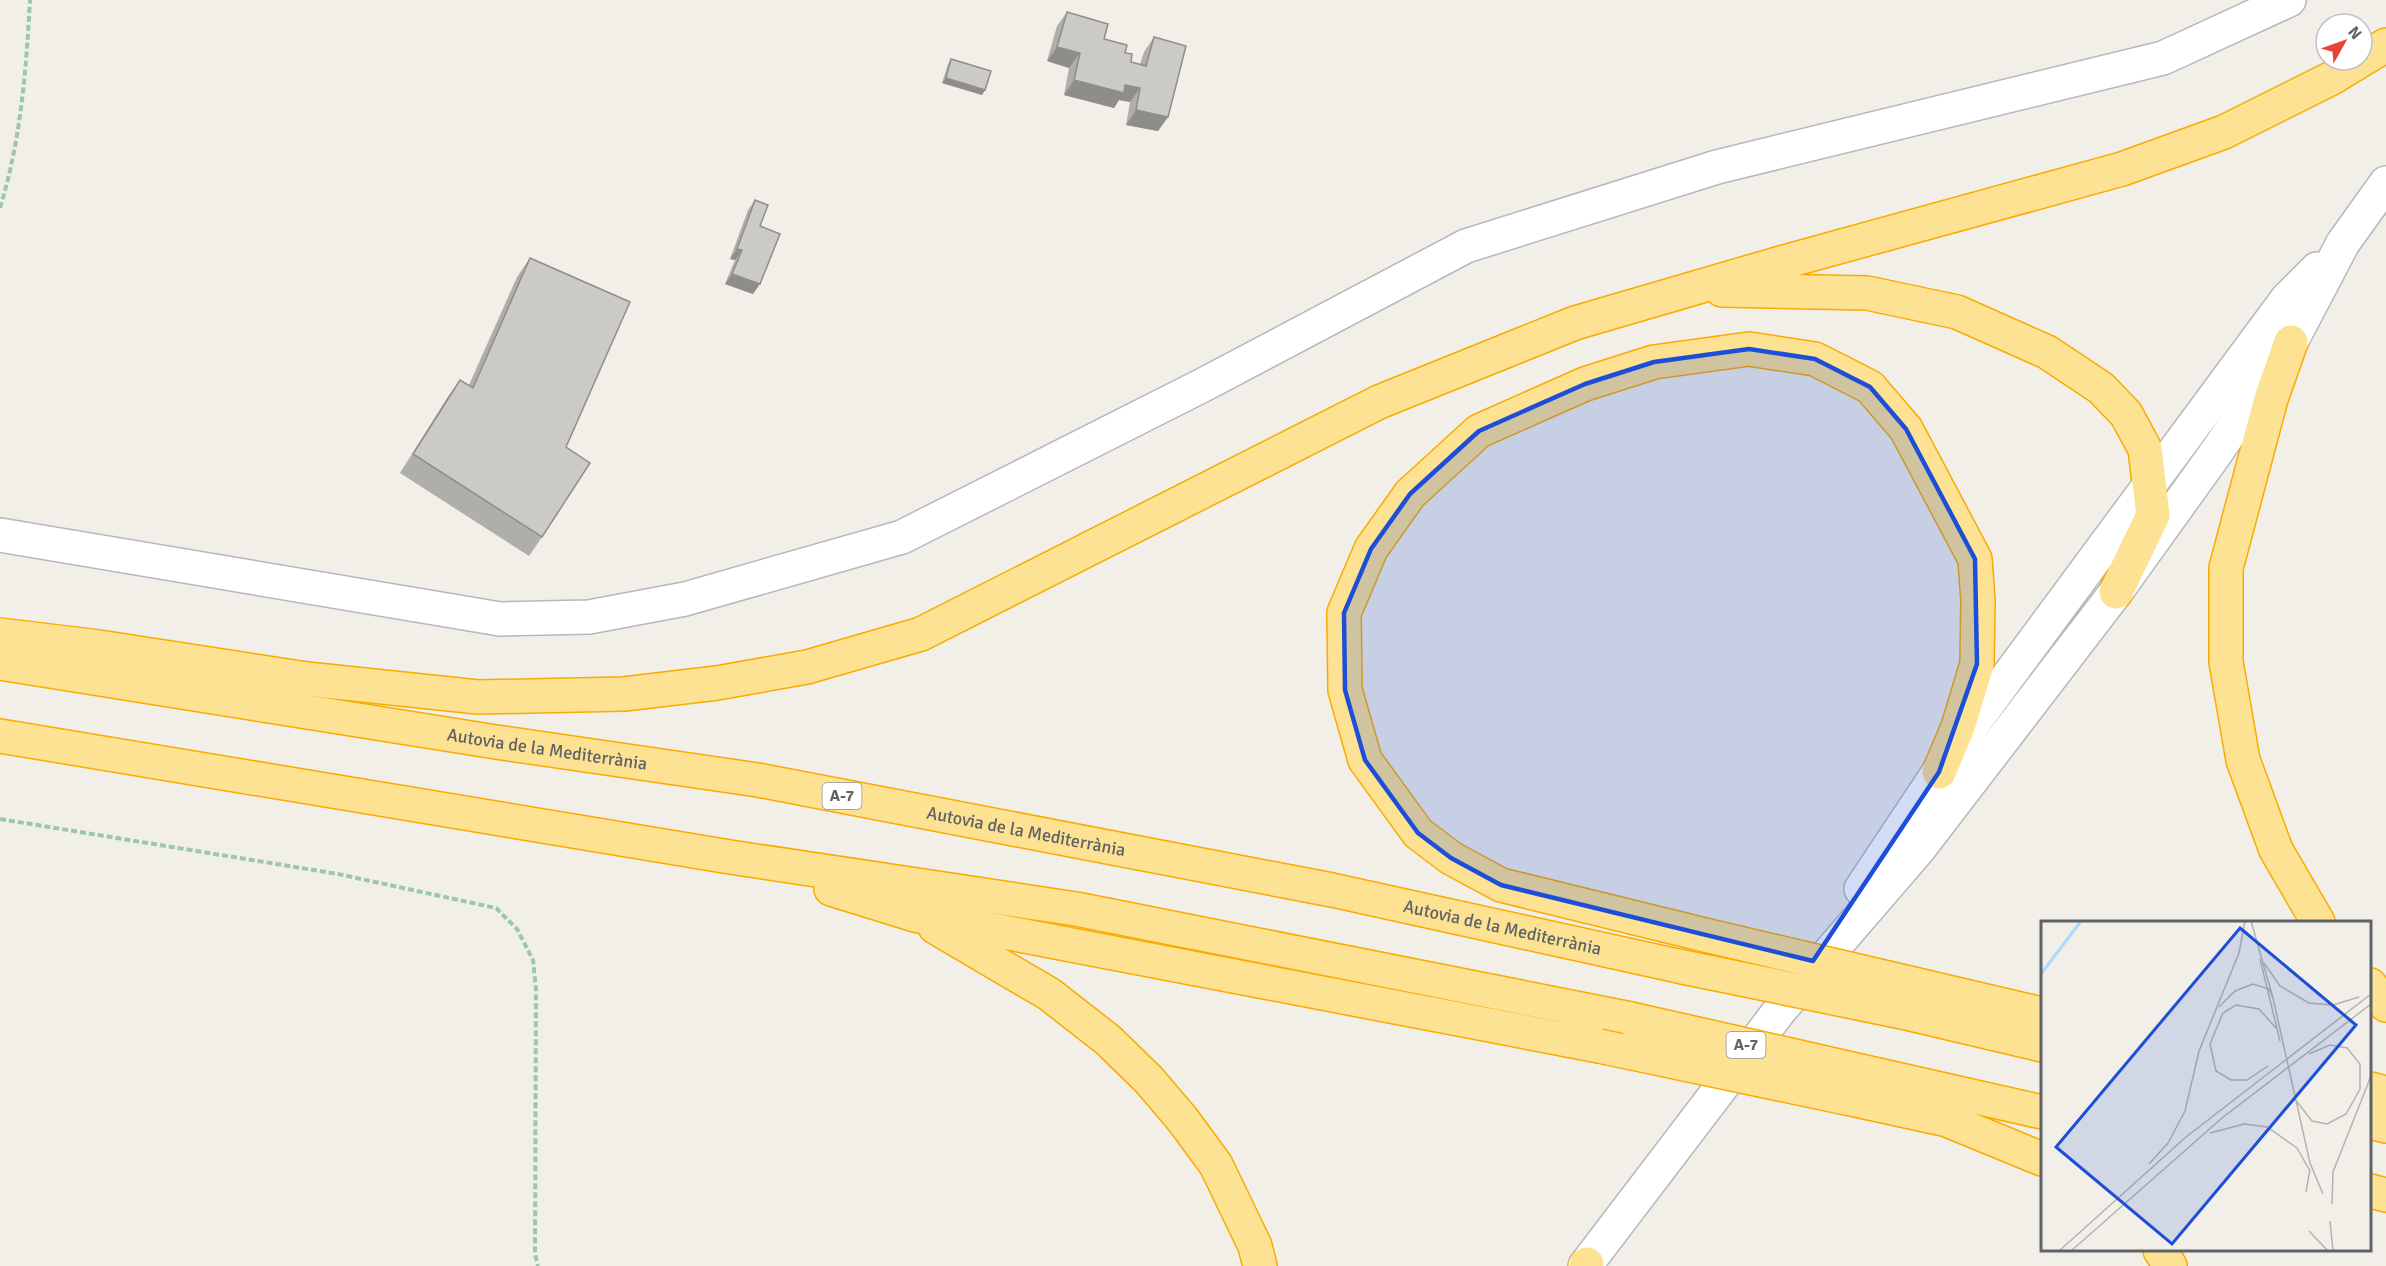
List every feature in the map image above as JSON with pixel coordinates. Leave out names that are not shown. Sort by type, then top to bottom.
[{"type":"highway","points":[[0,635],[99,647],[307,679],[478,697],[624,694],[717,683],[807,667],[921,634],[1378,402],[1575,323],[2122,169],[2224,132],[2332,78],[2386,45]]},
{"type":"highway","points":[[1679,293],[1737,290],[1867,292],[1956,312],[2047,352],[2101,388],[2126,414],[2145,449],[2153,515],[2116,592]]},
{"type":"highway","points":[[2291,342],[2271,399],[2226,568],[2226,662],[2243,760],[2276,850],[2317,921]]},
{"type":"highway","points":[[1939,772],[1958,727],[1977,664],[1978,601],[1975,559],[1906,429],[1870,387],[1815,359],[1749,349],[1654,362],[1586,384],[1479,431],[1410,494],[1371,549],[1344,613],[1346,690],[1365,760],[1418,833],[1451,858],[1501,885],[1708,936],[1910,998],[2041,1014]]},
{"type":"highway","name":"Autovia de la Mediterrània","points":[[0,663],[496,742],[758,780],[1332,890],[1678,966],[1910,998],[2041,1044]]},
{"type":"highway","name":"A-7","points":[[0,736],[729,857],[1076,909],[1631,1019],[1853,1084],[2041,1112]]},
{"type":"highway","points":[[729,857],[915,915],[1599,1046],[1853,1084],[2041,1158]]},
{"type":"highway","points":[[915,915],[1049,994],[1108,1040],[1149,1080],[1183,1120],[1216,1165],[1255,1246],[1260,1266]]},
{"type":"highway","points":[[2371,986],[2386,1005]]},
{"type":"highway","points":[[2371,1089],[2386,1093]]},
{"type":"highway","points":[[2371,1122],[2386,1126]]},
{"type":"highway","points":[[2371,1191],[2386,1195]]},
{"type":"highway","points":[[2161,1251],[2170,1266]]},
{"type":"street","points":[[0,535],[500,619],[589,617],[685,599],[902,537],[1205,384],[1466,246],[1717,167],[2163,58],[2289,0]]},
{"type":"street","points":[[1586,1265],[1780,1010],[1918,850],[2116,592],[2218,450],[2291,342],[2343,243],[2386,183]]},
{"type":"street","points":[[1780,1010],[1939,772],[2288,299],[2343,243]]},
{"type":"path","points":[[0,208],[18,138],[27,66],[30,0]]},
{"type":"path","points":[[0,819],[338,874],[496,908],[517,929],[533,960],[536,989],[535,1254],[538,1266]]},
{"type":"highlighted area","points":[[1749,349],[1815,359],[1870,387],[1906,429],[1975,559],[1977,664],[1939,772],[1813,961],[1501,885],[1451,858],[1418,833],[1365,760],[1345,690],[1344,613],[1371,549],[1410,494],[1479,431],[1585,384],[1654,362]]},
{"type":"building","points":[[1067,12],[1108,24],[1104,39],[1127,45],[1125,53],[1132,54],[1131,62],[1146,66],[1154,37],[1186,46],[1168,117],[1136,110],[1140,88],[1125,85],[1124,93],[1074,80],[1080,53],[1057,47]]},
{"type":"building","points":[[951,59],[991,71],[985,90],[946,78]]},
{"type":"building","points":[[755,200],[768,205],[760,226],[780,234],[760,284],[732,274],[742,250],[737,249]]},
{"type":"building","points":[[530,258],[630,302],[566,447],[590,463],[542,537],[413,454],[460,380],[473,388]]}]
